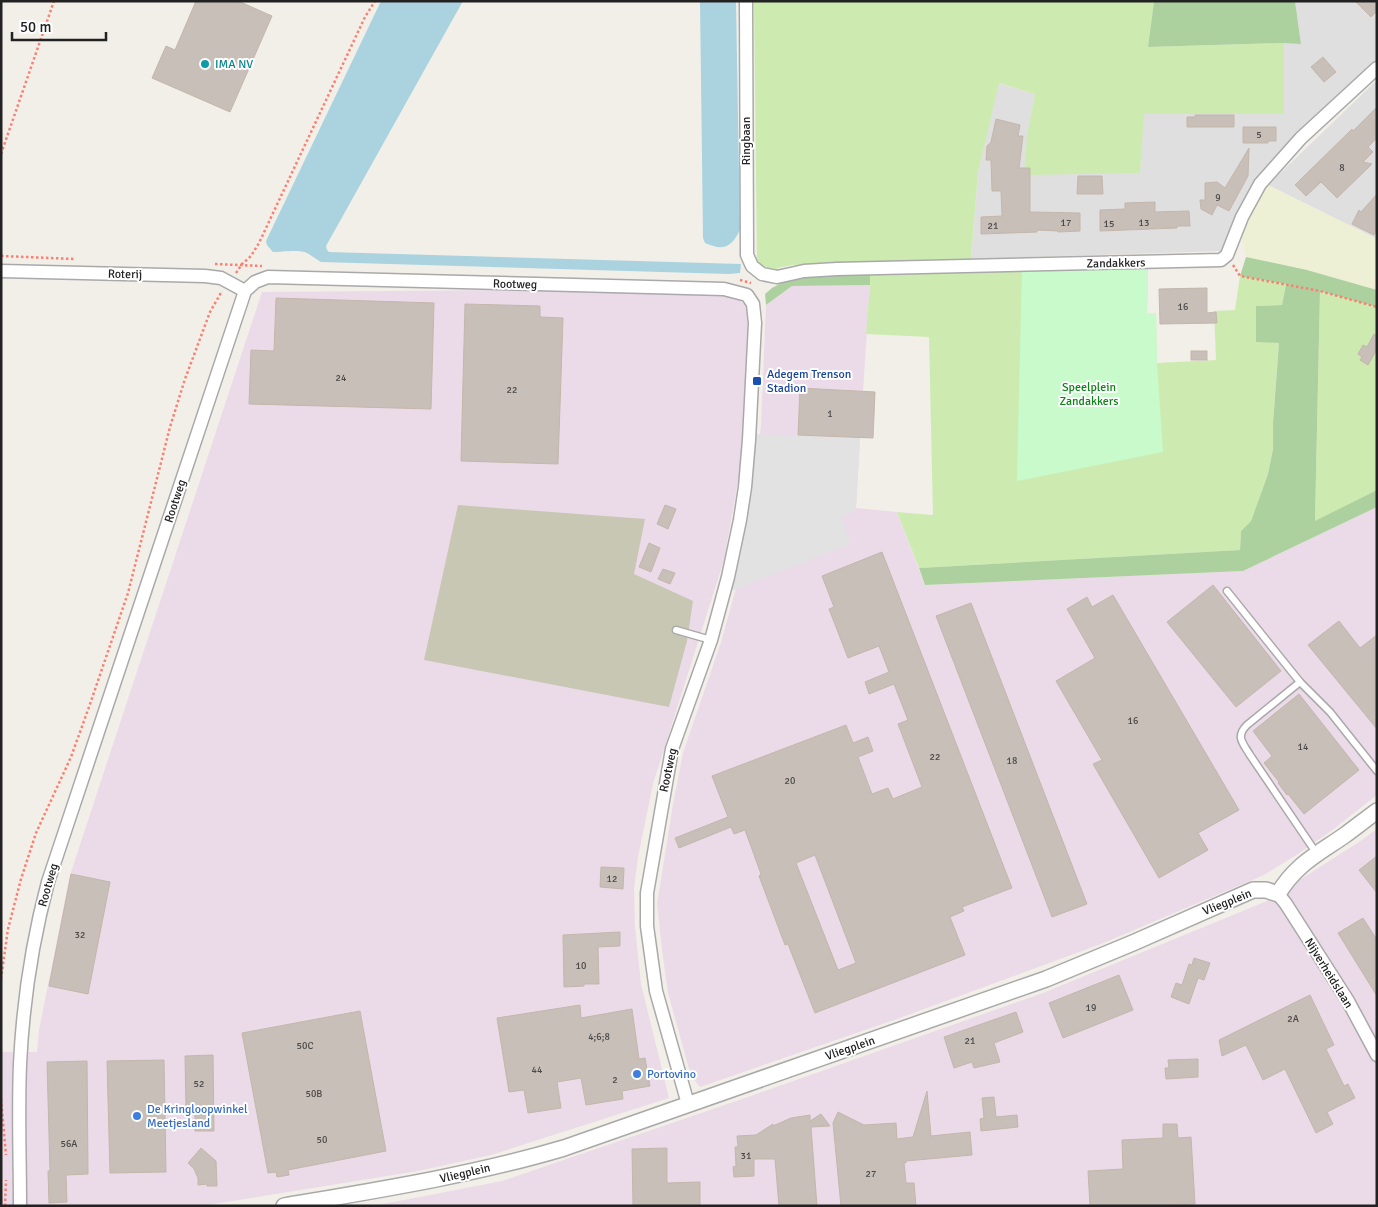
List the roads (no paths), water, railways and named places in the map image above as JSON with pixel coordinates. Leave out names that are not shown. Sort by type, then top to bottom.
[{"type":"street","name":"Ringbaan","points":[[746,1],[747,255],[752,266],[762,274]]},
{"type":"street","name":"Zandakkers","points":[[762,274],[777,277],[804,271],[837,269],[1221,260],[1226,255],[1242,217],[1260,184],[1301,138],[1377,68]]},
{"type":"street","name":"Roterij","points":[[1,271],[206,276],[221,278],[245,291]]},
{"type":"street","name":"Rootweg","points":[[20,1206],[20,1065],[24,1008],[40,914],[58,852],[245,291],[255,282],[268,277],[724,289],[747,295],[752,304],[755,323],[749,440],[740,520],[728,577],[711,640],[672,749],[646,893],[647,926],[656,990],[688,1104]]},
{"type":"street","points":[[1278,894],[1286,880],[1298,868],[1377,811]]},
{"type":"street","name":"Vliegplein","points":[[284,1206],[428,1181],[526,1159],[564,1148],[1046,979],[1253,890],[1266,890],[1278,894]]},
{"type":"street","name":"Nijverheidslaan","points":[[1278,894],[1348,1001],[1377,1055]]},
{"type":"lane","points":[[1227,591],[1300,682],[1330,712],[1377,771]]},
{"type":"lane","points":[[676,630],[711,640]]},
{"type":"lane","points":[[1300,682],[1247,725],[1242,730],[1240,740],[1317,854]]},
{"type":"water","points":[[381,1],[463,1],[326,246],[329,252],[741,264],[740,273],[321,262],[304,252],[273,252],[266,241]]},
{"type":"water","points":[[700,1],[736,1],[740,230],[730,244],[722,247],[705,243],[703,238]]},
{"type":"place","name":"IMA NV","points":[[205,64]]},
{"type":"place","name":"Adegem Trenson Stadion","points":[[757,381]]},
{"type":"place","name":"Portovino","points":[[637,1074]]},
{"type":"place","name":"De Kringloopwinkel Meetjesland","points":[[137,1116]]},
{"type":"park label","name":"Speelplein Zandakkers","points":[[1089,394]]}]
